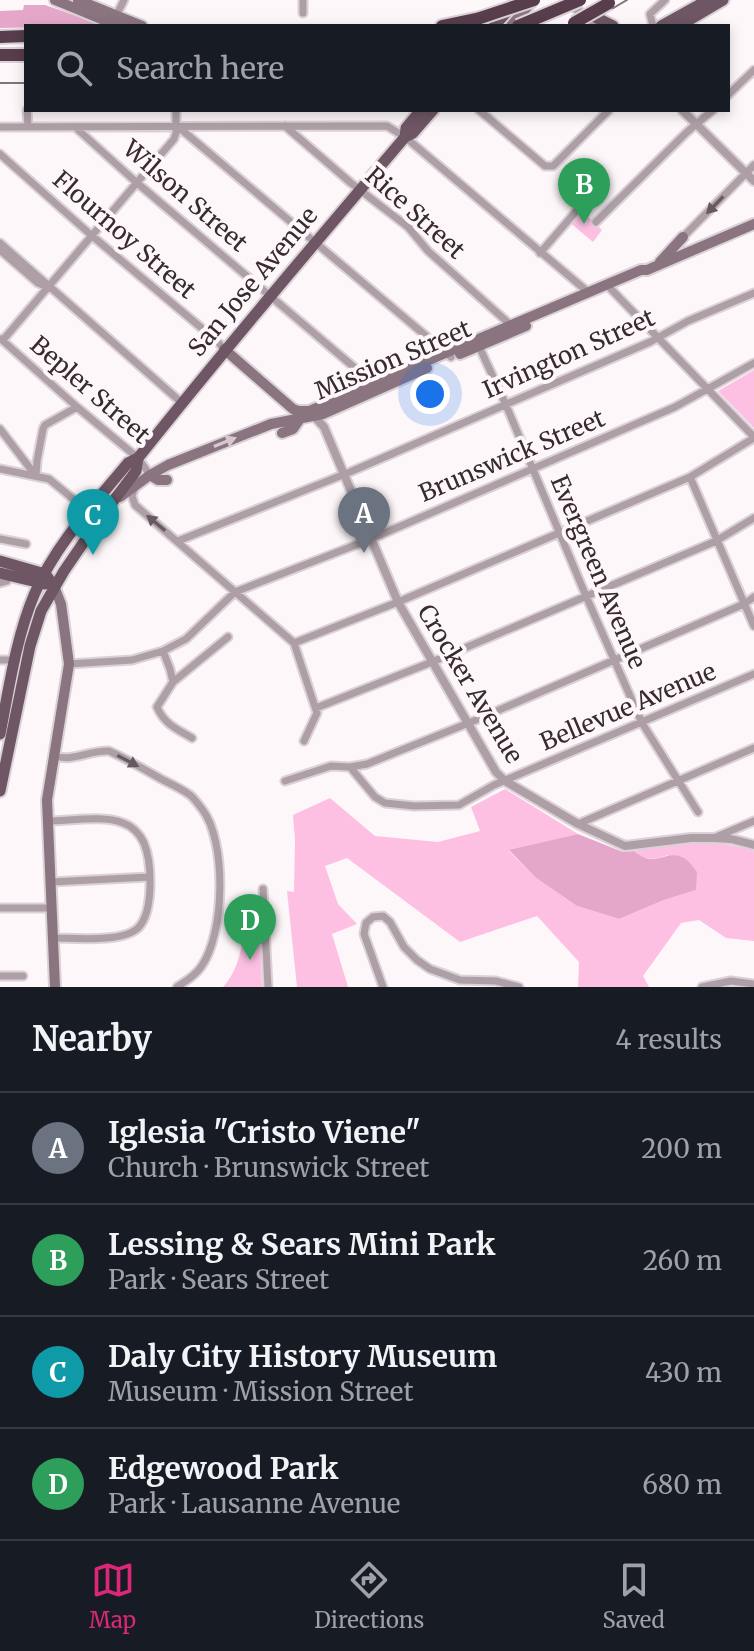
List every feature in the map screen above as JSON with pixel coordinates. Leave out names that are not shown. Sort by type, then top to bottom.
[{"type":"highway","points":[[452,24],[533,0]]},
{"type":"highway","points":[[523,24],[580,0]]},
{"type":"highway","points":[[573,24],[611,2]]},
{"type":"highway","points":[[0,37],[24,36]]},
{"type":"highway","points":[[0,55],[24,55]]},
{"type":"main road","points":[[55,0],[117,20]]},
{"type":"main road","points":[[78,0],[117,20]]},
{"type":"main road","points":[[496,24],[517,0]]},
{"type":"main road","points":[[513,24],[533,0]]},
{"type":"main road","points":[[580,0],[598,23]]},
{"type":"main road","points":[[666,24],[723,0]]},
{"type":"main road","points":[[682,24],[706,6]]},
{"type":"main road","points":[[696,24],[706,6]]},
{"type":"main road","name":"San Jose Avenue","points":[[405,137],[406,128],[419,112]]},
{"type":"main road","name":"San Jose Avenue","points":[[138,458],[224,349],[405,137],[413,133],[431,112]]},
{"type":"main road","name":"Mission Street","points":[[114,502],[168,465],[271,424],[300,419],[754,224]]},
{"type":"main road","points":[[683,237],[684,254]]},
{"type":"main road","points":[[652,268],[683,237]]},
{"type":"main road","name":"Mission Street","points":[[514,328],[588,292],[609,287]]},
{"type":"main road","name":"Flournoy Street","points":[[224,349],[293,409]]},
{"type":"main road","points":[[271,424],[290,414],[293,409],[312,414]]},
{"type":"main road","points":[[282,433],[293,429],[300,419]]},
{"type":"main road","points":[[0,791],[4,757],[41,611],[54,586],[136,471],[138,458]]},
{"type":"main road","points":[[0,734],[27,616],[42,578],[88,511],[128,463],[138,458]]},
{"type":"main road","points":[[150,475],[158,480],[167,480]]},
{"type":"main road","points":[[88,511],[99,520]]},
{"type":"main road","points":[[0,561],[22,566],[54,586],[61,604],[69,664],[47,800],[55,987]]},
{"type":"main road","points":[[3,577],[42,578]]},
{"type":"street","points":[[117,20],[124,0]]},
{"type":"street","points":[[303,0],[303,13]]},
{"type":"street","points":[[569,0],[598,23]]},
{"type":"street","points":[[652,24],[650,14],[665,0]]},
{"type":"street","points":[[730,93],[754,70]]},
{"type":"street","points":[[27,112],[28,127]]},
{"type":"street","points":[[1,339],[174,139],[176,112]]},
{"type":"street","points":[[481,112],[549,167],[607,112]]},
{"type":"street","points":[[684,112],[754,181]]},
{"type":"street","points":[[596,222],[711,112]]},
{"type":"street","points":[[176,125],[449,355]]},
{"type":"street","points":[[0,127],[383,125],[405,137],[588,292]]},
{"type":"street","name":"Wilson Street","points":[[74,126],[376,386]]},
{"type":"street","name":"Rice Street","points":[[285,126],[408,227],[428,251],[514,328]]},
{"type":"street","name":"Flournoy Street","points":[[0,154],[224,349]]},
{"type":"street","points":[[683,237],[754,165]]},
{"type":"street","points":[[540,253],[579,208]]},
{"type":"street","points":[[0,243],[182,403]]},
{"type":"street","points":[[0,250],[38,283],[47,286]]},
{"type":"street","points":[[294,643],[690,477],[754,438],[609,287]]},
{"type":"street","name":"Irvington Street","points":[[178,541],[506,405],[754,293]]},
{"type":"street","name":"Bepler Street","points":[[1,339],[138,458],[150,475]]},
{"type":"street","name":"Evergreen Avenue","points":[[477,344],[642,723],[698,812]]},
{"type":"street","name":"Brunswick Street","points":[[69,664],[132,660],[163,651],[186,639],[235,592],[371,539],[675,407],[754,363]]},
{"type":"street","points":[[36,476],[45,425],[77,407]]},
{"type":"street","name":"Crocker Avenue","points":[[312,414],[324,427],[398,602],[496,772],[505,781],[578,824],[621,844],[630,846],[715,838],[754,845]]},
{"type":"street","points":[[0,429],[36,476]]},
{"type":"street","points":[[0,469],[49,479],[88,511]]},
{"type":"street","points":[[690,477],[754,626]]},
{"type":"street","points":[[135,485],[132,496],[135,505],[294,643],[317,713],[304,741]]},
{"type":"street","points":[[316,708],[716,541],[754,518]]},
{"type":"street","points":[[0,539],[26,544]]},
{"type":"street","points":[[285,781],[331,766],[367,764],[744,604],[754,597]]},
{"type":"street","points":[[192,738],[168,725],[157,707],[173,682],[228,637]]},
{"type":"street","points":[[163,651],[173,682]]},
{"type":"street","points":[[0,660],[16,660]]},
{"type":"street","name":"Bellevue Avenue","points":[[350,767],[375,797],[385,803],[459,805],[505,781],[754,674]]},
{"type":"street","points":[[578,824],[754,748]]},
{"type":"street","points":[[54,756],[74,758],[99,750],[109,751],[189,795],[209,820],[219,865],[217,928],[201,968],[177,987]]},
{"type":"street","points":[[48,821],[112,820],[126,823],[144,841],[149,877],[150,901],[146,916],[138,928],[120,936],[53,938]]},
{"type":"street","points":[[715,838],[754,821]]},
{"type":"street","points":[[51,882],[149,877]]},
{"type":"street","points":[[263,889],[268,987]]},
{"type":"street","points":[[0,908],[52,908]]},
{"type":"street","points":[[383,987],[364,934],[366,923],[373,917],[383,916],[390,922],[404,947],[430,969],[460,980],[496,981],[519,987]]},
{"type":"street","points":[[0,976],[23,976]]},
{"type":"street","points":[[702,987],[731,981],[754,984]]},
{"type":"shaded area","points":[[24,5],[45,5],[100,24],[24,24],[24,28],[0,28],[0,11],[23,10]]},
{"type":"shaded area","points":[[579,208],[602,230],[593,242],[568,221]]},
{"type":"shaded area","points":[[754,370],[754,428],[718,391]]},
{"type":"shaded area","points":[[505,789],[578,834],[509,851],[536,878],[577,906],[619,919],[696,890],[668,855],[650,859],[634,851],[694,843],[724,844],[754,851],[754,941],[726,938],[699,920],[681,923],[643,976],[649,987],[578,987],[579,962],[537,916],[460,942],[347,858],[325,866],[338,904],[357,924],[332,934],[348,987],[297,987],[287,891],[294,892],[293,815],[330,798],[375,836],[438,842],[480,831],[471,807]]},
{"type":"shaded area","points":[[578,834],[623,852],[634,851],[649,859],[671,855],[684,858],[697,872],[696,890],[619,919],[577,906],[536,878],[509,850]]},
{"type":"shaded area","points":[[245,930],[260,931],[262,987],[223,987],[235,967]]},
{"type":"railway","points":[[586,24],[627,0]]},
{"type":"railway","points":[[0,83],[24,83]]},
{"type":"place","name":"Lessing & Sears Mini Park","points":[[584,224]]},
{"type":"place","name":"Iglesia \"Cristo Viene\"","points":[[364,553]]},
{"type":"place","name":"Daly City History Museum","points":[[93,555]]},
{"type":"place","name":"Edgewood Park","points":[[250,960]]}]
